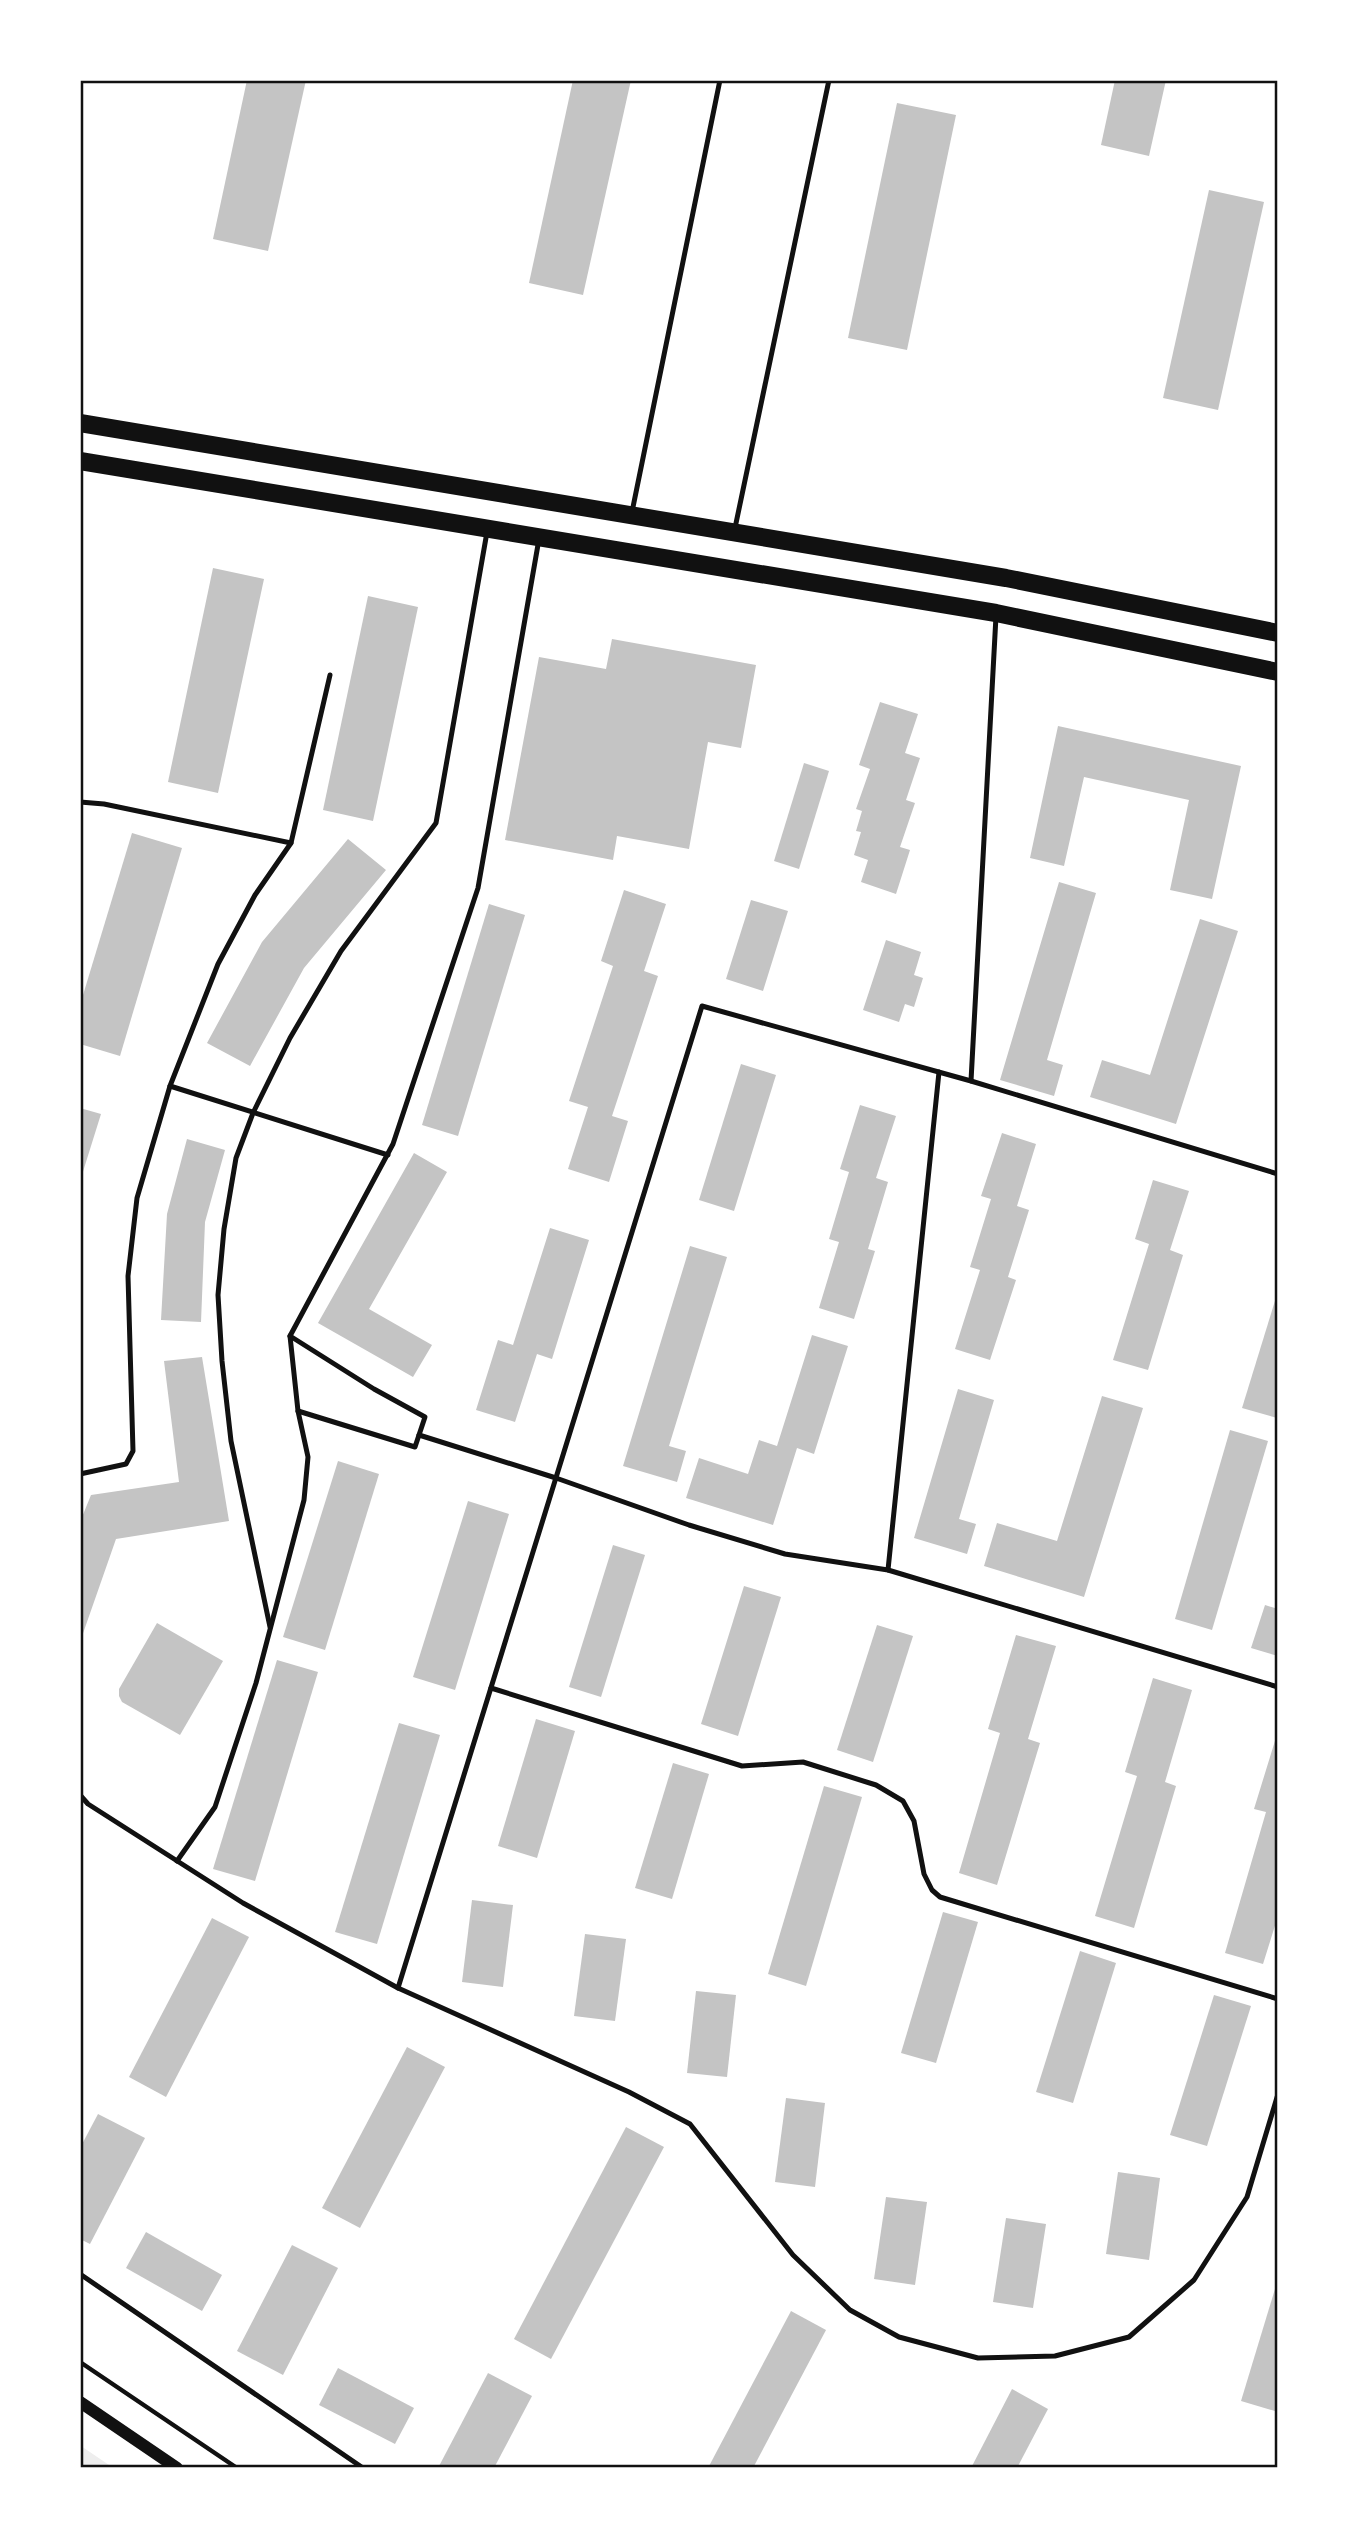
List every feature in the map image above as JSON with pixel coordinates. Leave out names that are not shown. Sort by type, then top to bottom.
[{"type":"main road","points":[[80,423],[1006,578],[1278,633]]},
{"type":"main road","points":[[80,461],[996,613],[1278,672]]},
{"type":"street","points":[[80,2402],[177,2468]]},
{"type":"lane","points":[[631,515],[720,80]]},
{"type":"lane","points":[[734,531],[830,80]]},
{"type":"lane","points":[[271,1628],[231,1441],[222,1361],[218,1295],[224,1229],[236,1158],[253,1113],[290,1038],[341,951],[436,823],[488,529]]},
{"type":"lane","points":[[177,1861],[215,1807],[256,1683],[304,1500],[308,1457],[298,1411],[290,1336],[393,1144],[478,888],[539,537]]},
{"type":"lane","points":[[971,1081],[996,613]]},
{"type":"lane","points":[[80,1474],[126,1464],[134,1451],[128,1276],[137,1198],[170,1086],[218,964],[256,895],[292,843],[330,675]]},
{"type":"lane","points":[[81,803],[104,804],[292,843]]},
{"type":"lane","points":[[398,1988],[702,1006],[971,1081],[1278,1174]]},
{"type":"lane","points":[[888,1570],[939,1072]]},
{"type":"lane","points":[[170,1086],[388,1155]]},
{"type":"lane","points":[[290,1336],[374,1389],[425,1417],[415,1447],[298,1411]]},
{"type":"lane","points":[[419,1435],[556,1478],[689,1525],[785,1554],[888,1570],[1278,1687]]},
{"type":"lane","points":[[491,1688],[742,1766],[803,1762],[876,1785],[903,1801],[914,1821],[924,1874],[932,1891],[940,1896],[1278,1999]]},
{"type":"lane","points":[[80,1795],[88,1804],[243,1903],[398,1988],[629,2092],[690,2124],[793,2255],[850,2310],[899,2337],[978,2358],[1055,2356],[1129,2337],[1194,2280],[1247,2197],[1278,2094]]},
{"type":"lane","points":[[80,2274],[363,2468]]},
{"type":"path","points":[[80,2362],[237,2468]]},
{"type":"shaded area","points":[[81,2446],[112,2467],[81,2467]]},
{"type":"building","points":[[247,80],[306,80],[268,251],[213,239]]},
{"type":"building","points":[[573,80],[631,80],[583,295],[529,283]]},
{"type":"building","points":[[1115,80],[1166,80],[1149,156],[1101,145]]},
{"type":"building","points":[[897,103],[956,115],[907,350],[848,338]]},
{"type":"building","points":[[1209,190],[1264,202],[1218,410],[1163,398]]},
{"type":"building","points":[[213,568],[264,579],[218,793],[168,782]]},
{"type":"building","points":[[368,596],[418,607],[373,821],[323,810]]},
{"type":"building","points":[[612,639],[756,665],[741,748],[708,742],[689,849],[617,836],[613,860],[505,840],[539,657],[606,669]]},
{"type":"building","points":[[880,702],[918,714],[905,753],[920,758],[906,800],[915,803],[900,847],[910,850],[896,894],[861,882],[868,860],[854,855],[861,832],[856,831],[862,811],[856,809],[870,769],[859,765]]},
{"type":"building","points":[[1058,726],[1241,766],[1212,899],[1170,890],[1189,800],[1084,777],[1064,866],[1030,858]]},
{"type":"building","points":[[804,763],[829,771],[799,869],[774,861]]},
{"type":"building","points":[[132,833],[182,848],[120,1056],[80,1044],[80,1005]]},
{"type":"building","points":[[348,839],[386,870],[304,968],[250,1066],[207,1043],[262,942]]},
{"type":"building","points":[[1059,882],[1096,893],[1047,1060],[1063,1065],[1054,1096],[1000,1080]]},
{"type":"building","points":[[624,890],[666,904],[644,971],[658,976],[612,1116],[628,1121],[609,1182],[568,1169],[588,1107],[569,1101],[613,966],[601,961]]},
{"type":"building","points":[[751,900],[788,911],[763,991],[726,979]]},
{"type":"building","points":[[489,904],[525,915],[458,1136],[422,1125]]},
{"type":"building","points":[[1200,919],[1238,931],[1176,1124],[1090,1097],[1102,1060],[1150,1075]]},
{"type":"building","points":[[886,940],[921,952],[914,975],[923,978],[914,1007],[905,1004],[899,1022],[863,1010]]},
{"type":"building","points":[[741,1064],[776,1075],[734,1211],[699,1200]]},
{"type":"building","points":[[860,1105],[896,1116],[876,1178],[888,1182],[868,1249],[875,1251],[854,1319],[819,1308],[839,1242],[829,1239],[849,1172],[840,1169]]},
{"type":"building","points":[[80,1108],[101,1114],[81,1178],[80,1178]]},
{"type":"building","points":[[1002,1133],[1036,1144],[1017,1206],[1029,1210],[1008,1277],[1016,1280],[990,1360],[955,1349],[980,1270],[970,1267],[991,1199],[981,1196]]},
{"type":"building","points":[[187,1139],[225,1150],[205,1222],[201,1322],[161,1320],[167,1214]]},
{"type":"building","points":[[414,1153],[447,1172],[369,1309],[432,1345],[413,1377],[318,1323]]},
{"type":"building","points":[[1153,1180],[1189,1191],[1170,1250],[1183,1255],[1148,1370],[1113,1360],[1149,1244],[1135,1239]]},
{"type":"building","points":[[550,1228],[589,1240],[552,1359],[537,1354],[515,1422],[476,1410],[498,1340],[513,1345]]},
{"type":"building","points":[[690,1246],[727,1257],[669,1446],[686,1451],[677,1482],[623,1466]]},
{"type":"building","points":[[1278,1291],[1278,1415],[1277,1418],[1242,1408]]},
{"type":"building","points":[[812,1335],[848,1346],[814,1454],[797,1448],[773,1525],[686,1498],[699,1458],[748,1474],[759,1440],[777,1446]]},
{"type":"building","points":[[202,1357],[229,1521],[116,1539],[80,1642],[80,1522],[91,1495],[179,1482],[164,1361]]},
{"type":"building","points":[[958,1389],[994,1400],[959,1519],[976,1524],[967,1554],[914,1538]]},
{"type":"building","points":[[1102,1396],[1143,1408],[1084,1597],[984,1566],[997,1523],[1057,1541]]},
{"type":"building","points":[[1230,1430],[1268,1441],[1212,1630],[1175,1619]]},
{"type":"building","points":[[338,1461],[379,1474],[325,1650],[283,1637]]},
{"type":"building","points":[[468,1501],[509,1514],[455,1690],[413,1677]]},
{"type":"building","points":[[613,1545],[645,1555],[601,1697],[569,1687]]},
{"type":"building","points":[[744,1586],[781,1597],[738,1736],[701,1724]]},
{"type":"building","points":[[1265,1605],[1278,1609],[1278,1656],[1251,1648]]},
{"type":"building","points":[[157,1623],[223,1661],[180,1735],[122,1702],[119,1696],[119,1689]]},
{"type":"building","points":[[877,1625],[913,1636],[873,1762],[837,1750]]},
{"type":"building","points":[[1016,1635],[1056,1646],[1028,1739],[1040,1743],[997,1885],[959,1873],[1000,1733],[988,1729]]},
{"type":"building","points":[[277,1660],[318,1672],[255,1881],[213,1869]]},
{"type":"building","points":[[1153,1678],[1192,1690],[1165,1782],[1176,1786],[1134,1928],[1095,1916],[1137,1776],[1125,1772]]},
{"type":"building","points":[[536,1719],[575,1731],[537,1858],[498,1846]]},
{"type":"building","points":[[399,1723],[440,1735],[377,1944],[335,1932]]},
{"type":"building","points":[[1278,1731],[1278,1916],[1263,1964],[1225,1953],[1266,1812],[1254,1809]]},
{"type":"building","points":[[673,1763],[709,1774],[672,1899],[635,1888]]},
{"type":"building","points":[[824,1786],[862,1797],[806,1986],[768,1974]]},
{"type":"building","points":[[472,1900],[513,1905],[503,1987],[462,1982]]},
{"type":"building","points":[[943,1912],[978,1922],[936,2063],[901,2053]]},
{"type":"building","points":[[212,1918],[249,1937],[166,2097],[129,2077]]},
{"type":"building","points":[[585,1934],[626,1939],[615,2021],[574,2016]]},
{"type":"building","points":[[1080,1951],[1116,1963],[1073,2103],[1036,2092]]},
{"type":"building","points":[[696,1991],[736,1995],[727,2077],[687,2073]]},
{"type":"building","points":[[1214,1995],[1251,2006],[1207,2146],[1170,2135]]},
{"type":"building","points":[[407,2047],[445,2067],[360,2228],[322,2208]]},
{"type":"building","points":[[786,2098],[825,2103],[815,2187],[775,2182]]},
{"type":"building","points":[[98,2114],[145,2138],[90,2244],[80,2239],[80,2148]]},
{"type":"building","points":[[626,2127],[664,2147],[551,2359],[514,2339]]},
{"type":"building","points":[[1118,2172],[1160,2178],[1149,2260],[1106,2254]]},
{"type":"building","points":[[886,2197],[927,2202],[915,2285],[874,2279]]},
{"type":"building","points":[[1006,2218],[1046,2224],[1033,2308],[993,2302]]},
{"type":"building","points":[[146,2232],[222,2275],[202,2311],[126,2268]]},
{"type":"building","points":[[292,2245],[338,2268],[283,2375],[237,2351]]},
{"type":"building","points":[[1278,2279],[1278,2412],[1241,2401]]},
{"type":"building","points":[[791,2311],[826,2330],[753,2468],[708,2468]]},
{"type":"building","points":[[338,2368],[414,2408],[395,2444],[319,2405]]},
{"type":"building","points":[[488,2373],[532,2396],[494,2468],[438,2468]]},
{"type":"building","points":[[1012,2389],[1048,2409],[1017,2468],[971,2468]]}]
